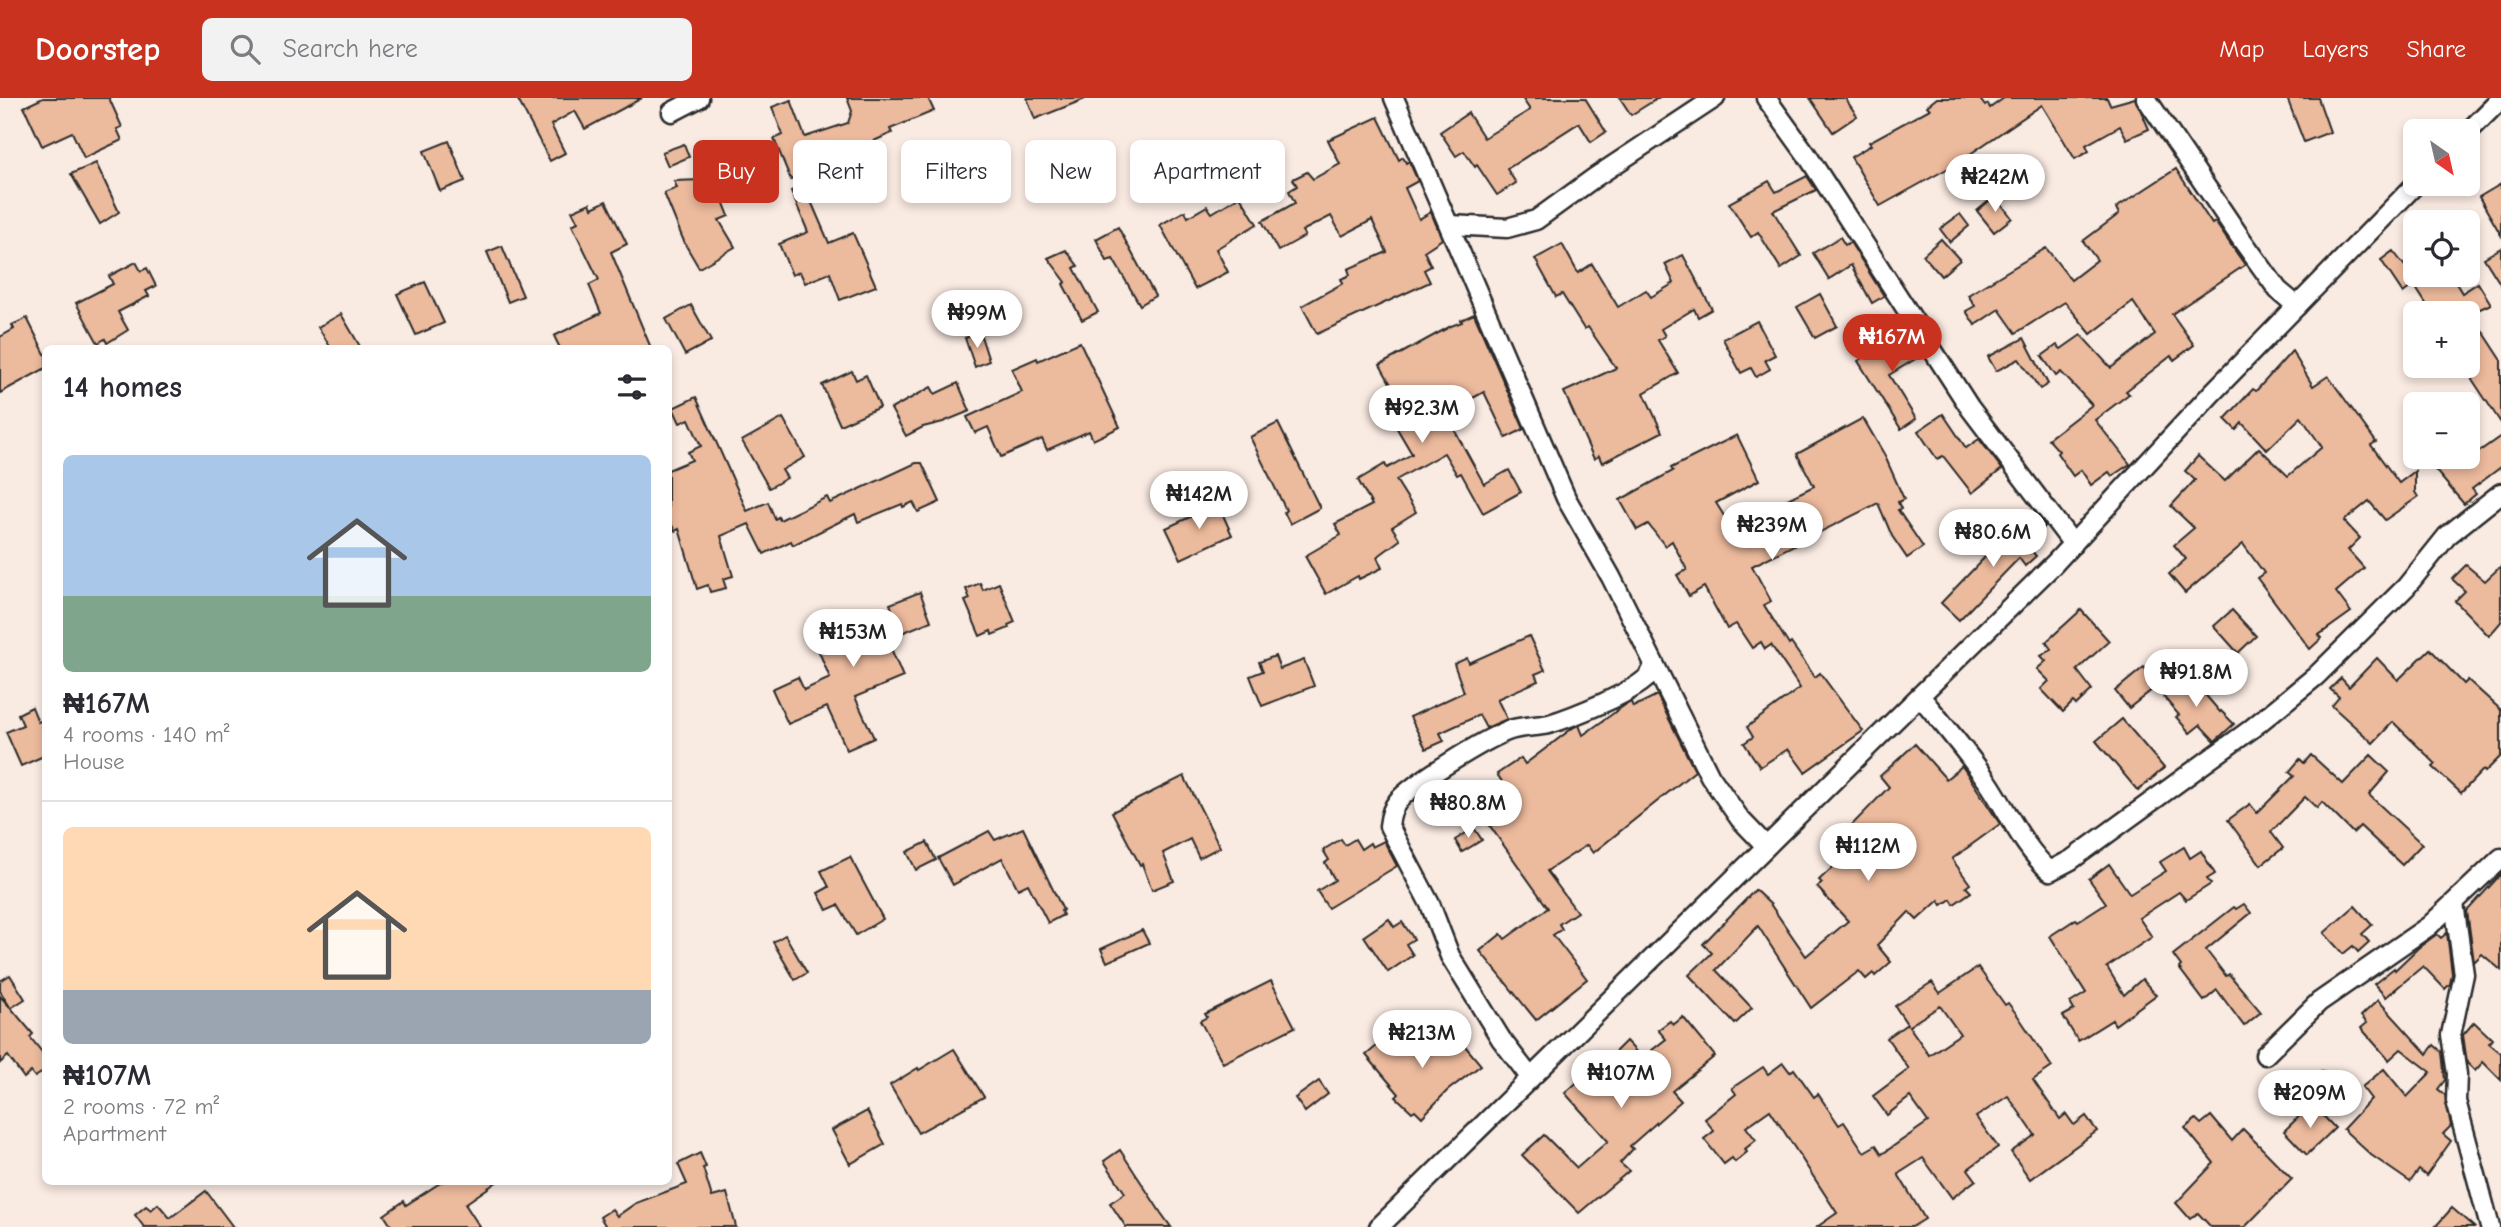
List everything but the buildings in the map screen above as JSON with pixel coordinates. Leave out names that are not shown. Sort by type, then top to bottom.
[{"type":"street","points":[[672,112],[699,98]]},
{"type":"street","points":[[1394,98],[1549,461],[1710,776],[1740,819],[1766,846]]},
{"type":"street","points":[[1450,225],[1507,228],[1536,220],[1715,98]]},
{"type":"street","points":[[1766,98],[1807,155],[1970,408],[2073,544]]},
{"type":"street","points":[[2146,98],[2278,290],[2297,306]]},
{"type":"street","points":[[2480,120],[2501,99]]},
{"type":"street","points":[[1379,1227],[2073,544],[2213,393],[2404,196]]},
{"type":"street","points":[[1920,696],[1967,753],[1990,785],[2006,814],[2050,871],[2071,860],[2250,730],[2316,676],[2406,587],[2447,536],[2501,493]]},
{"type":"street","points":[[1530,1077],[1495,1029],[1450,956],[1430,904],[1389,826],[1391,814],[1398,802],[1417,785],[1479,745],[1506,732],[1548,724],[1603,703],[1639,685],[1650,674],[1654,664]]},
{"type":"street","points":[[2265,1055],[2319,1002],[2429,926],[2501,858]]},
{"type":"street","points":[[2454,903],[2464,974],[2451,1035],[2457,1074],[2456,1101],[2490,1227]]}]
